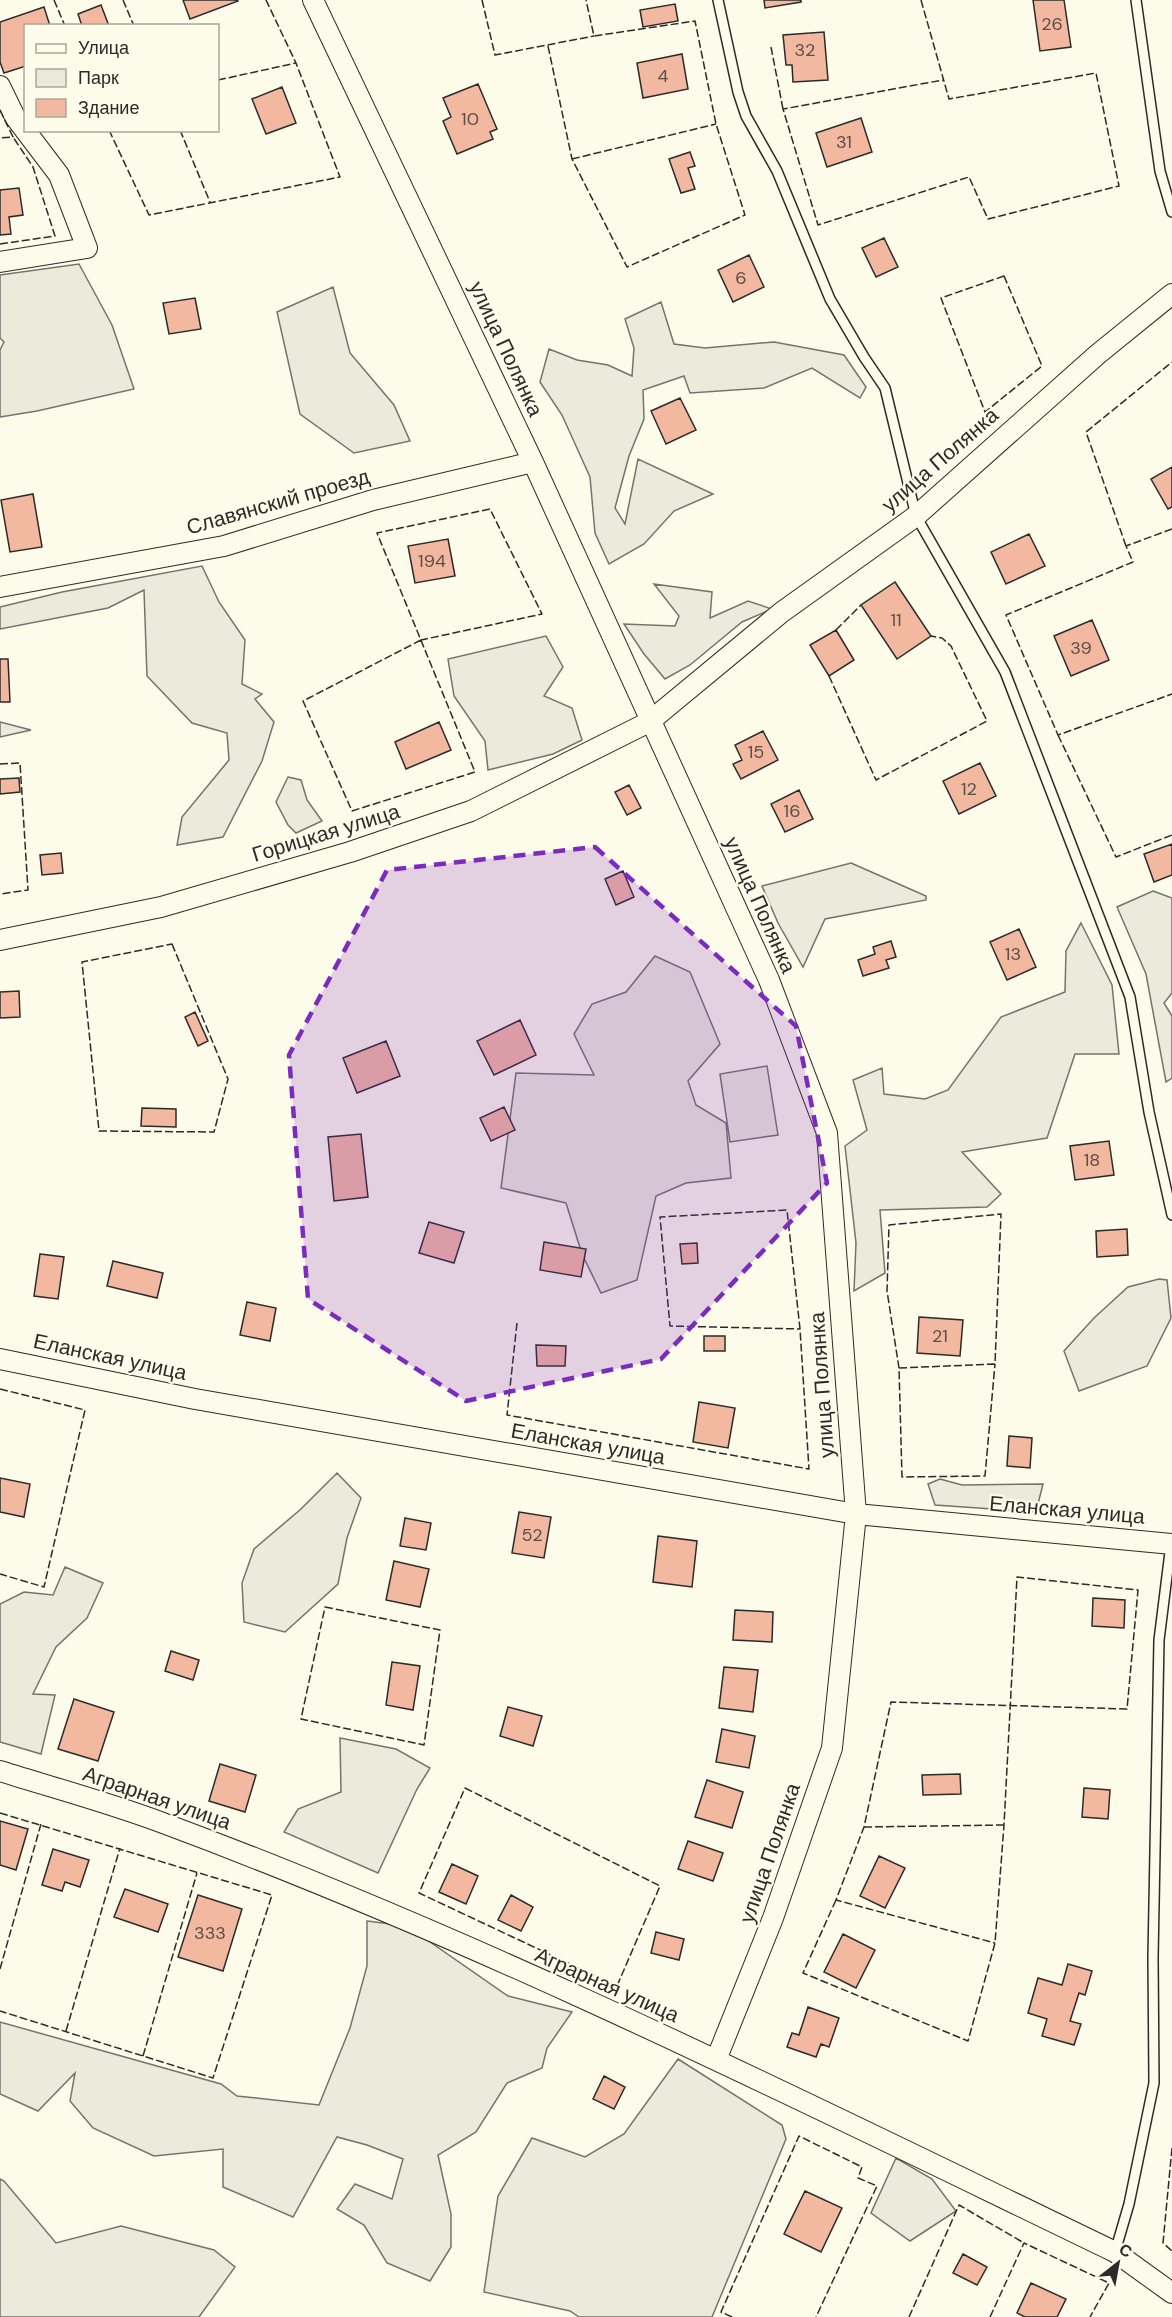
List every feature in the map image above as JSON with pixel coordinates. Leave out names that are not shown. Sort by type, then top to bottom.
[{"type":"street","name":"улица Полянка","points":[[313,0],[533,462],[649,722],[769,980],[827,1133],[856,1514],[832,1748],[773,1918],[716,2060]]},
{"type":"street","points":[[0,86],[15,117],[24,129]]},
{"type":"street","points":[[0,262],[87,248],[59,175],[26,132]]},
{"type":"street","name":"улица Полянка","points":[[649,722],[782,612],[916,516],[1098,354],[1172,294]]},
{"type":"street","name":"Славянский проезд","points":[[0,587],[224,546],[373,500],[533,462]]},
{"type":"street","name":"Горицкая улица","points":[[0,940],[161,907],[350,852],[471,812],[649,722]]},
{"type":"street","name":"Еланская улица","points":[[0,1359],[218,1403],[856,1514],[1172,1544]]},
{"type":"street","name":"Аграрная улица","points":[[0,1772],[160,1822],[370,1904],[716,2060],[1115,2252],[1172,2293]]},
{"type":"lane","points":[[718,0],[738,92],[746,116],[777,171],[830,298],[885,388],[916,516],[1005,672],[1130,997],[1149,1112],[1172,1215]]},
{"type":"lane","points":[[1136,0],[1160,171],[1172,212]]},
{"type":"lane","points":[[1115,2252],[1129,2204],[1154,2083],[1153,1957],[1159,1640],[1172,1536]]},
{"type":"highlighted area","points":[[595,847],[796,1026],[827,1183],[661,1359],[466,1401],[308,1299],[289,1055],[387,870]]},
{"type":"green space","points":[[79,264],[112,325],[134,389],[0,417],[0,350],[4,342],[0,338],[0,275]]},
{"type":"green space","points":[[333,287],[350,353],[394,405],[410,441],[354,453],[300,414],[277,312]]},
{"type":"green space","points":[[661,302],[674,344],[705,348],[774,342],[844,355],[866,387],[860,398],[812,368],[764,388],[690,393],[684,376],[643,390],[644,419],[629,456],[615,508],[625,524],[638,459],[713,494],[674,511],[644,544],[609,564],[595,533],[590,477],[562,415],[540,382],[549,349],[577,360],[608,365],[632,376],[634,348],[625,319]]},
{"type":"green space","points":[[202,566],[219,602],[245,640],[242,684],[262,694],[255,699],[274,722],[262,761],[223,837],[177,845],[182,817],[229,760],[227,733],[192,723],[147,676],[144,590],[108,608],[0,629],[0,607],[62,592]]},
{"type":"green space","points":[[654,584],[712,592],[710,618],[748,601],[772,609],[742,622],[690,665],[665,679],[644,654],[624,624],[675,626],[679,616]]},
{"type":"green space","points":[[546,636],[563,667],[544,696],[572,708],[582,740],[553,754],[488,770],[485,741],[454,696],[448,659]]},
{"type":"green space","points":[[0,722],[31,730],[0,737]]},
{"type":"green space","points":[[288,777],[301,780],[307,800],[322,821],[296,833],[288,825],[276,802]]},
{"type":"green space","points":[[851,863],[926,896],[926,900],[825,919],[803,967],[778,923],[762,886]]},
{"type":"green space","points":[[1153,891],[1172,898],[1172,993],[1164,1003],[1172,1016],[1172,1078],[1166,1082],[1146,974],[1117,907]]},
{"type":"green space","points":[[1081,923],[1112,985],[1119,1054],[1075,1054],[1047,1138],[962,1152],[1001,1194],[987,1207],[880,1210],[885,1273],[854,1291],[856,1243],[845,1146],[867,1130],[853,1080],[882,1068],[884,1094],[925,1099],[948,1090],[1001,1017],[1065,992],[1066,951]]},
{"type":"green space","points":[[655,956],[690,972],[720,1044],[688,1081],[696,1105],[726,1123],[731,1178],[686,1183],[656,1196],[637,1280],[601,1293],[582,1254],[566,1203],[501,1188],[516,1073],[594,1075],[574,1034],[592,1004],[626,992]]},
{"type":"green space","points":[[767,1066],[778,1135],[730,1142],[720,1074]]},
{"type":"green space","points":[[1159,1279],[1167,1280],[1171,1318],[1147,1366],[1079,1391],[1064,1351],[1094,1318],[1128,1287]]},
{"type":"green space","points":[[337,1473],[361,1498],[347,1538],[338,1584],[285,1632],[244,1622],[242,1583],[254,1549],[301,1509]]},
{"type":"green space","points":[[940,1479],[962,1485],[1043,1484],[1036,1512],[935,1505],[928,1484]]},
{"type":"green space","points":[[65,1567],[103,1583],[87,1618],[56,1647],[33,1694],[55,1695],[41,1754],[0,1742],[0,1604],[24,1592],[53,1595]]},
{"type":"green space","points":[[340,1738],[396,1749],[430,1768],[417,1789],[378,1873],[284,1832],[298,1809],[341,1792]]},
{"type":"green space","points":[[367,1921],[407,1926],[508,1996],[572,2012],[547,2048],[542,2068],[507,2083],[476,2132],[438,2155],[451,2214],[451,2247],[430,2281],[387,2263],[364,2225],[337,2209],[355,2184],[392,2199],[403,2159],[367,2145],[337,2137],[293,2217],[223,2187],[223,2149],[154,2156],[93,2128],[70,2101],[75,2073],[38,2111],[0,2094],[0,2022],[221,2084],[237,2096],[319,2105],[350,2028],[367,1966]]},
{"type":"green space","points":[[678,2059],[782,2125],[786,2139],[712,2317],[579,2317],[570,2311],[484,2292],[498,2196],[532,2138],[585,2157],[624,2134]]},
{"type":"green space","points":[[896,2158],[932,2179],[956,2211],[910,2241],[871,2213]]},
{"type":"green space","points":[[0,2179],[56,2243],[121,2226],[214,2250],[235,2267],[199,2317],[0,2317]]},
{"type":"building","points":[[183,0],[237,0],[238,1],[190,19]]},
{"type":"building","points":[[764,0],[801,0],[801,2],[765,8]]},
{"type":"building","points":[[1033,0],[1064,0],[1071,47],[1040,51]]},
{"type":"building","points":[[675,4],[678,21],[643,27],[640,10]]},
{"type":"building","points":[[101,5],[108,24],[81,24],[78,14]]},
{"type":"building","points":[[44,7],[49,24],[24,24],[24,67],[4,73],[0,62],[0,22]]},
{"type":"building","points":[[824,32],[828,80],[793,82],[792,65],[786,65],[783,35]]},
{"type":"building","points":[[682,54],[688,89],[643,98],[637,63]]},
{"type":"building","points":[[478,84],[497,129],[490,132],[493,139],[457,154],[443,121],[451,117],[443,98]]},
{"type":"building","points":[[282,87],[296,123],[266,134],[252,99]]},
{"type":"building","points":[[861,118],[872,152],[827,167],[816,133]]},
{"type":"building","points":[[690,152],[695,166],[688,168],[695,189],[681,193],[669,159]]},
{"type":"building","points":[[19,188],[23,215],[9,217],[11,234],[0,235],[0,190]]},
{"type":"building","points":[[884,238],[898,267],[876,277],[862,248]]},
{"type":"building","points":[[749,255],[764,287],[733,302],[718,270]]},
{"type":"building","points":[[195,298],[201,329],[169,334],[163,303]]},
{"type":"building","points":[[680,398],[696,430],[666,444],[651,411]]},
{"type":"building","points":[[1172,467],[1172,507],[1168,509],[1151,479]]},
{"type":"building","points":[[33,494],[42,547],[10,552],[1,500]]},
{"type":"building","points":[[1029,534],[1045,566],[1006,584],[991,552]]},
{"type":"building","points":[[448,539],[455,576],[415,583],[408,546]]},
{"type":"building","points":[[895,582],[931,636],[897,659],[861,605]]},
{"type":"building","points":[[1092,620],[1109,660],[1071,676],[1054,636]]},
{"type":"building","points":[[836,630],[854,660],[829,676],[810,645]]},
{"type":"building","points":[[0,659],[8,659],[10,702],[0,702]]},
{"type":"building","points":[[439,722],[451,750],[406,769],[395,742]]},
{"type":"building","points":[[763,731],[778,760],[741,779],[733,764],[742,760],[735,745]]},
{"type":"building","points":[[980,763],[996,796],[959,814],[943,781]]},
{"type":"building","points":[[19,778],[20,792],[0,794],[0,779]]},
{"type":"building","points":[[629,785],[641,808],[627,815],[615,792]]},
{"type":"building","points":[[799,790],[813,819],[785,832],[771,804]]},
{"type":"building","points":[[1172,844],[1172,875],[1154,882],[1144,854]]},
{"type":"building","points":[[61,853],[63,873],[42,875],[40,855]]},
{"type":"building","points":[[623,871],[634,897],[616,905],[605,879]]},
{"type":"building","points":[[1019,929],[1036,967],[1007,980],[990,942]]},
{"type":"building","points":[[891,941],[896,957],[886,960],[889,968],[863,976],[858,960],[875,954],[873,947]]},
{"type":"building","points":[[19,991],[20,1017],[0,1018],[0,992]]},
{"type":"building","points":[[195,1012],[208,1041],[198,1046],[185,1017]]},
{"type":"building","points":[[520,1020],[536,1055],[494,1075],[477,1041]]},
{"type":"building","points":[[386,1041],[400,1076],[357,1093],[343,1058]]},
{"type":"building","points":[[504,1107],[515,1130],[491,1141],[480,1118]]},
{"type":"building","points":[[142,1108],[176,1109],[176,1127],[141,1126]]},
{"type":"building","points":[[361,1134],[368,1197],[334,1201],[328,1137]]},
{"type":"building","points":[[1109,1141],[1114,1175],[1075,1180],[1070,1146]]},
{"type":"building","points":[[429,1222],[464,1232],[454,1263],[419,1253]]},
{"type":"building","points":[[1127,1229],[1128,1255],[1097,1257],[1096,1231]]},
{"type":"building","points":[[544,1242],[586,1249],[581,1277],[540,1270]]},
{"type":"building","points":[[697,1243],[698,1263],[682,1264],[680,1244]]},
{"type":"building","points":[[40,1254],[64,1257],[58,1299],[34,1296]]},
{"type":"building","points":[[113,1261],[163,1273],[157,1298],[107,1286]]},
{"type":"building","points":[[247,1302],[276,1308],[270,1341],[240,1335]]},
{"type":"building","points":[[919,1317],[963,1320],[960,1356],[917,1353]]},
{"type":"building","points":[[704,1336],[725,1336],[725,1351],[704,1351]]},
{"type":"building","points":[[536,1345],[566,1346],[565,1366],[537,1366]]},
{"type":"building","points":[[699,1402],[735,1408],[728,1448],[693,1442]]},
{"type":"building","points":[[1009,1436],[1032,1438],[1030,1468],[1007,1466]]},
{"type":"building","points":[[0,1478],[30,1484],[24,1517],[0,1512]]},
{"type":"building","points":[[519,1512],[551,1517],[544,1558],[512,1553]]},
{"type":"building","points":[[405,1518],[431,1523],[426,1550],[400,1546]]},
{"type":"building","points":[[658,1536],[697,1541],[692,1587],[653,1582]]},
{"type":"building","points":[[394,1561],[429,1569],[420,1607],[386,1600]]},
{"type":"building","points":[[1093,1598],[1125,1600],[1124,1628],[1092,1626]]},
{"type":"building","points":[[735,1610],[773,1612],[772,1642],[733,1640]]},
{"type":"building","points":[[171,1651],[199,1660],[193,1680],[165,1671]]},
{"type":"building","points":[[392,1662],[420,1666],[413,1710],[386,1705]]},
{"type":"building","points":[[724,1667],[758,1670],[753,1712],[719,1708]]},
{"type":"building","points":[[74,1699],[114,1712],[98,1761],[58,1749]]},
{"type":"building","points":[[508,1707],[542,1716],[533,1746],[500,1736]]},
{"type":"building","points":[[722,1729],[755,1736],[749,1768],[716,1762]]},
{"type":"building","points":[[220,1764],[256,1775],[245,1812],[209,1801]]},
{"type":"building","points":[[960,1774],[961,1794],[923,1795],[922,1775]]},
{"type":"building","points":[[707,1780],[743,1792],[732,1828],[695,1817]]},
{"type":"building","points":[[1084,1788],[1110,1790],[1108,1819],[1082,1817]]},
{"type":"building","points":[[0,1821],[28,1829],[16,1870],[0,1865]]},
{"type":"building","points":[[688,1841],[723,1853],[713,1881],[678,1869]]},
{"type":"building","points":[[53,1849],[89,1860],[80,1887],[65,1882],[62,1891],[42,1885]]},
{"type":"building","points":[[879,1856],[905,1868],[885,1908],[860,1896]]},
{"type":"building","points":[[452,1864],[478,1876],[466,1904],[439,1892]]},
{"type":"building","points":[[125,1889],[168,1904],[158,1932],[114,1917]]},
{"type":"building","points":[[198,1895],[242,1909],[223,1971],[178,1957]]},
{"type":"building","points":[[511,1895],[533,1907],[521,1931],[498,1920]]},
{"type":"building","points":[[656,1932],[684,1939],[679,1960],[651,1953]]},
{"type":"building","points":[[843,1934],[875,1950],[856,1988],[824,1972]]},
{"type":"building","points":[[1068,1964],[1092,1971],[1085,1995],[1079,1993],[1070,2021],[1081,2024],[1074,2045],[1042,2036],[1047,2019],[1028,2013],[1038,1978],[1062,1985]]},
{"type":"building","points":[[808,2007],[839,2018],[829,2047],[821,2044],[816,2057],[787,2047],[792,2033],[799,2035]]},
{"type":"building","points":[[604,2076],[625,2087],[614,2109],[593,2099]]},
{"type":"building","points":[[805,2191],[842,2208],[821,2252],[784,2234]]},
{"type":"building","points":[[963,2254],[987,2267],[977,2285],[953,2273]]},
{"type":"building","points":[[1031,2283],[1066,2299],[1057,2317],[1025,2317],[1017,2313]]},
{"type":"fence","points":[[54,0],[64,24]]},
{"type":"fence","points":[[123,0],[133,24]]},
{"type":"fence","points":[[110,132],[149,215],[340,177],[296,63],[266,0]]},
{"type":"fence","points":[[482,0],[495,55],[594,36]]},
{"type":"fence","points":[[548,46],[572,159],[627,267],[745,215],[716,124],[695,21],[594,36],[586,0]]},
{"type":"fence","points":[[921,0],[949,99],[1096,73],[1119,186],[988,219],[969,177],[818,225],[783,109],[943,80]]},
{"type":"fence","points":[[771,47],[783,109]]},
{"type":"fence","points":[[219,80],[296,63]]},
{"type":"fence","points":[[0,110],[13,137],[0,138]]},
{"type":"fence","points":[[572,159],[716,124]]},
{"type":"fence","points":[[181,132],[210,202]]},
{"type":"fence","points":[[0,244],[55,236],[33,167],[13,137]]},
{"type":"fence","points":[[1004,276],[1042,366],[985,412],[941,298],[1004,276]]},
{"type":"fence","points":[[1126,546],[1086,432],[1172,362]]},
{"type":"fence","points":[[421,640],[303,701],[352,811],[475,772],[377,533],[490,509],[542,614],[421,640]]},
{"type":"fence","points":[[1172,529],[1126,546],[1133,562],[1006,615],[1058,735],[1172,694]]},
{"type":"fence","points":[[836,630],[861,605]]},
{"type":"fence","points":[[829,676],[876,780],[987,721],[951,646],[942,638],[931,636]]},
{"type":"fence","points":[[1058,735],[1116,857],[1172,835]]},
{"type":"fence","points":[[0,764],[20,763],[28,890],[0,894]]},
{"type":"fence","points":[[172,944],[228,1079],[214,1132],[99,1131],[82,962],[172,944]]},
{"type":"fence","points":[[517,1323],[507,1415],[809,1469],[800,1329],[787,1210],[660,1217],[670,1326],[800,1329]]},
{"type":"fence","points":[[899,1368],[995,1364],[1001,1214],[889,1225],[887,1291],[899,1368],[902,1477],[985,1476],[995,1364]]},
{"type":"fence","points":[[0,1389],[85,1410],[44,1587],[0,1574]]},
{"type":"fence","points":[[836,1900],[803,1973],[968,2041],[995,1943],[1004,1825],[1017,1577],[1138,1590],[1127,1709],[891,1702],[864,1827],[836,1900],[995,1943]]},
{"type":"fence","points":[[325,1607],[440,1630],[424,1745],[301,1719],[325,1607]]},
{"type":"fence","points":[[465,1788],[660,1886],[617,1986],[419,1893],[465,1788]]},
{"type":"fence","points":[[0,1813],[272,1895],[213,2078],[0,2011]]},
{"type":"fence","points":[[0,1969],[41,1824]]},
{"type":"fence","points":[[864,1827],[1004,1825]]},
{"type":"fence","points":[[66,2031],[120,1848]]},
{"type":"fence","points":[[143,2056],[197,1873]]},
{"type":"fence","points":[[732,2317],[721,2312],[799,2136],[862,2167],[858,2178],[877,2186],[816,2317]]},
{"type":"fence","points":[[1172,2148],[1163,2243],[1172,2251]]},
{"type":"fence","points":[[909,2317],[959,2205],[1024,2243]]},
{"type":"fence","points":[[990,2317],[1024,2243],[1109,2283],[1090,2317]]}]
